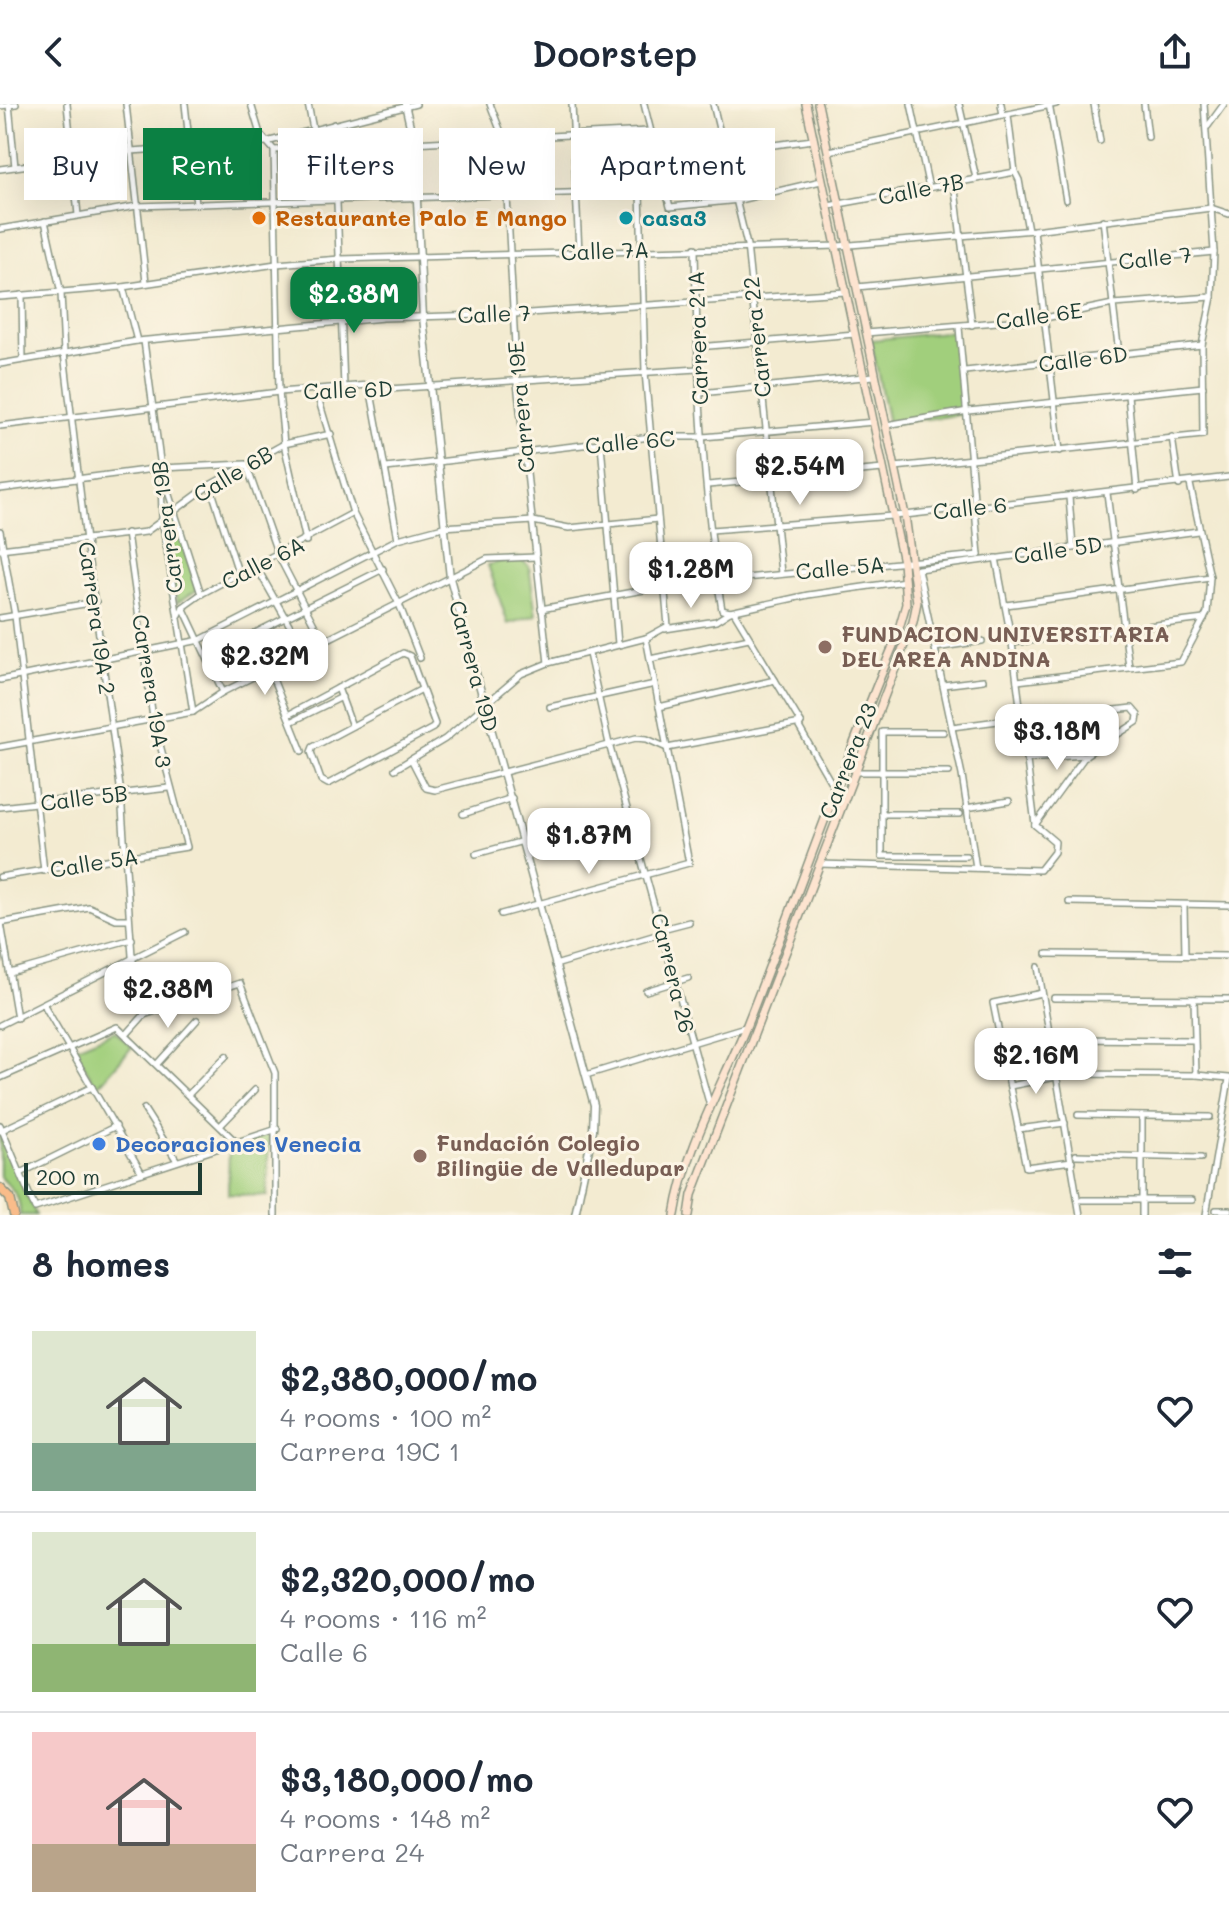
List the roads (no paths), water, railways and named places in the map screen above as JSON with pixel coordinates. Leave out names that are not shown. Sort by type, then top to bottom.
[{"type":"highway","points":[[0,1188],[10,1198],[14,1215]]},
{"type":"main road","name":"Carrera 23","points":[[689,1215],[692,1195],[915,612],[905,515],[857,287],[827,206],[806,104]]},
{"type":"main road","name":"Carrera 23","points":[[674,1215],[711,1107],[905,614],[903,562],[846,292],[838,205],[818,104]]},
{"type":"main road","points":[[856,742],[865,745]]},
{"type":"street","points":[[9,104],[15,167]]},
{"type":"street","points":[[0,106],[16,104]]},
{"type":"street","points":[[67,104],[69,128]]},
{"type":"street","points":[[126,104],[146,282]]},
{"type":"street","points":[[185,104],[188,128]]},
{"type":"street","points":[[251,104],[260,134],[274,150],[279,392],[284,444],[306,541]]},
{"type":"street","points":[[308,104],[313,128]]},
{"type":"street","points":[[317,128],[416,104]]},
{"type":"street","name":"Carrera 19E","points":[[490,104],[499,128]]},
{"type":"street","points":[[574,128],[572,104],[579,104]]},
{"type":"street","points":[[644,104],[648,128]]},
{"type":"street","name":"Carrera 22","points":[[713,104],[718,128]]},
{"type":"street","points":[[911,104],[929,188]]},
{"type":"street","points":[[959,104],[976,178]]},
{"type":"street","points":[[1001,104],[1039,268],[1060,451]]},
{"type":"street","points":[[829,151],[1051,104],[1066,200]]},
{"type":"street","points":[[1094,104],[1100,141]]},
{"type":"street","points":[[1144,104],[1148,137]]},
{"type":"street","points":[[895,467],[1203,435],[1202,345],[1212,297],[1214,252],[1208,127],[1204,104]]},
{"type":"street","points":[[1208,127],[1224,104]]},
{"type":"street","name":"Carrera 19D","points":[[406,106],[411,128]]},
{"type":"street","points":[[334,124],[334,128]]},
{"type":"street","points":[[262,142],[278,139]]},
{"type":"street","points":[[775,145],[813,140]]},
{"type":"street","points":[[127,151],[143,150]]},
{"type":"street","points":[[274,150],[278,150]]},
{"type":"street","points":[[0,169],[24,166]]},
{"type":"street","name":"Calle 7B","points":[[827,206],[1015,172]]},
{"type":"street","points":[[775,192],[821,181]]},
{"type":"street","points":[[954,182],[972,325]]},
{"type":"street","points":[[76,200],[78,215]]},
{"type":"street","points":[[196,200],[196,204]]},
{"type":"street","points":[[0,229],[137,206],[363,200]]},
{"type":"street","name":"Carrera 19D","points":[[417,200],[423,317],[450,578],[483,706],[513,798],[586,1075],[594,1122],[575,1215]]},
{"type":"street","name":"Carrera 19E","points":[[509,200],[517,383],[548,663]]},
{"type":"street","points":[[577,200],[579,252]]},
{"type":"street","points":[[640,200],[645,372],[668,620],[664,629]]},
{"type":"street","points":[[668,200],[670,207],[739,200]]},
{"type":"street","name":"Carrera 22","points":[[739,200],[760,343],[781,573]]},
{"type":"street","points":[[336,201],[344,387]]},
{"type":"street","points":[[1211,208],[1229,214]]},
{"type":"street","name":"Calle 7A","points":[[0,297],[123,287],[276,264],[340,259],[842,244],[1031,230],[1211,208]]},
{"type":"street","points":[[1103,220],[1119,354]]},
{"type":"street","name":"Carrera 19A 2","points":[[45,221],[61,293],[64,353],[78,479],[121,794],[132,956],[144,1015]]},
{"type":"street","name":"Carrera 21A","points":[[695,248],[703,437],[722,610],[732,612],[749,638],[801,723],[799,727],[820,763],[838,788]]},
{"type":"street","name":"Calle 7","points":[[857,287],[1214,252]]},
{"type":"street","name":"Carrera 19B","points":[[123,287],[141,341],[153,408],[161,468],[162,519],[193,712]]},
{"type":"street","name":"Calle 7","points":[[0,364],[141,341],[342,322],[846,292]]},
{"type":"street","points":[[22,295],[23,360]]},
{"type":"street","name":"Calle 6E","points":[[866,333],[959,327],[1045,318],[1113,304],[1212,297]]},
{"type":"street","points":[[959,327],[979,558]]},
{"type":"street","points":[[697,347],[855,334]]},
{"type":"street","name":"Calle 6D","points":[[965,371],[1202,345]]},
{"type":"street","name":"Calle 6D","points":[[0,426],[279,392],[369,385],[373,390],[517,383],[698,369]]},
{"type":"street","points":[[700,393],[874,376]]},
{"type":"street","points":[[369,385],[398,539]]},
{"type":"street","points":[[885,426],[968,411],[1203,387]]},
{"type":"street","points":[[316,391],[353,513],[383,569],[420,658]]},
{"type":"street","points":[[1128,395],[1137,490]]},
{"type":"street","name":"Calle 6C","points":[[386,468],[651,437],[703,437],[874,422]]},
{"type":"street","points":[[284,444],[331,434]]},
{"type":"street","points":[[1172,437],[1179,485]]},
{"type":"street","name":"Calle 6B","points":[[1,549],[146,532],[210,485],[284,444]]},
{"type":"street","points":[[601,444],[618,644]]},
{"type":"street","points":[[0,489],[161,468],[246,464],[278,555],[323,642]]},
{"type":"street","points":[[161,468],[201,594]]},
{"type":"street","points":[[708,485],[883,469]]},
{"type":"street","name":"Calle 6","points":[[711,530],[905,515],[1190,484],[1229,477]]},
{"type":"street","points":[[1017,681],[1181,662],[1205,619],[1210,577],[1190,484]]},
{"type":"street","points":[[210,485],[239,575]]},
{"type":"street","points":[[1107,493],[1110,543],[1129,667]]},
{"type":"street","points":[[1069,497],[1073,548]]},
{"type":"street","name":"Calle 6A","points":[[178,617],[183,607],[201,594],[306,541],[353,513]]},
{"type":"street","points":[[0,680],[200,640],[398,539],[443,527],[533,521],[569,528],[658,519]]},
{"type":"street","points":[[0,531],[15,616],[44,871]]},
{"type":"street","name":"Calle 5D","points":[[927,612],[918,569],[979,558],[1198,531]]},
{"type":"street","name":"Carrera 19A 3","points":[[127,533],[153,718],[187,847]]},
{"type":"street","points":[[0,747],[193,712],[223,692],[487,559],[536,557]]},
{"type":"street","name":"Calle 5A","points":[[541,609],[717,579],[979,558]]},
{"type":"street","points":[[819,864],[1040,870],[1054,852],[1055,842],[1035,825],[1012,643],[996,558]]},
{"type":"street","points":[[256,566],[304,651]]},
{"type":"street","points":[[207,657],[383,569]]},
{"type":"street","points":[[1006,605],[1210,577]]},
{"type":"street","points":[[395,769],[445,739],[521,674],[548,663],[646,638],[664,629],[716,621],[732,612],[808,595],[906,581]]},
{"type":"street","points":[[0,618],[96,602]]},
{"type":"street","points":[[183,607],[223,692]]},
{"type":"street","points":[[915,612],[927,612],[952,727],[976,868]]},
{"type":"street","points":[[1012,643],[1205,619]]},
{"type":"street","points":[[501,914],[648,876],[689,862],[646,638]]},
{"type":"street","points":[[650,659],[749,638]]},
{"type":"street","points":[[935,648],[982,641]]},
{"type":"street","points":[[288,715],[405,653],[410,656],[435,724],[432,730],[325,783],[312,748],[422,689]]},
{"type":"street","name":"Carrera 26","points":[[589,654],[609,744],[711,1107]]},
{"type":"street","points":[[269,669],[302,751]]},
{"type":"street","points":[[659,707],[775,680]]},
{"type":"street","points":[[943,685],[983,680]]},
{"type":"street","points":[[550,707],[655,684]]},
{"type":"street","points":[[338,688],[352,726]]},
{"type":"street","points":[[291,722],[342,697]]},
{"type":"street","points":[[1020,721],[1132,708],[1138,715],[1137,722],[1086,755],[1035,825]]},
{"type":"street","points":[[952,727],[998,721]]},
{"type":"street","points":[[411,759],[426,788],[435,790],[609,744],[647,739],[667,748],[801,723]]},
{"type":"street","points":[[943,732],[882,732],[882,856],[966,856]]},
{"type":"street","points":[[1026,759],[1086,755]]},
{"type":"street","points":[[855,772],[949,772]]},
{"type":"street","name":"Calle 5B","points":[[0,807],[169,788]]},
{"type":"street","points":[[463,814],[513,798]]},
{"type":"street","points":[[966,808],[1009,801]]},
{"type":"street","points":[[476,854],[628,812]]},
{"type":"street","points":[[882,814],[960,814]]},
{"type":"street","name":"Calle 5A","points":[[0,877],[187,847]]},
{"type":"street","points":[[1069,902],[1229,905]]},
{"type":"street","points":[[1184,906],[1185,955]]},
{"type":"street","points":[[17,1018],[1,923],[89,907],[116,919],[129,919]]},
{"type":"street","points":[[555,965],[689,922]]},
{"type":"street","points":[[0,1025],[185,932]]},
{"type":"street","points":[[10,973],[132,939]]},
{"type":"street","points":[[1047,954],[1229,956]]},
{"type":"street","points":[[1038,967],[1056,1077],[1074,1158],[1080,1215]]},
{"type":"street","points":[[646,991],[688,978]]},
{"type":"street","points":[[127,1034],[144,1015],[240,983],[275,1073],[275,1215]]},
{"type":"street","points":[[1042,993],[993,1003],[1026,1167],[1074,1158],[1201,1158]]},
{"type":"street","points":[[1054,998],[1228,999]]},
{"type":"street","points":[[1194,999],[1196,1075]]},
{"type":"street","points":[[44,1005],[142,1173]]},
{"type":"street","points":[[157,1064],[197,1020]]},
{"type":"street","points":[[0,1078],[114,1027],[127,1034],[236,1142]]},
{"type":"street","points":[[586,1075],[745,1027]]},
{"type":"street","points":[[1001,1046],[1050,1035]]},
{"type":"street","points":[[1067,1039],[1193,1040]]},
{"type":"street","points":[[188,1095],[226,1056]]},
{"type":"street","points":[[1068,1074],[1229,1078],[1228,1103],[1206,1215]]},
{"type":"street","points":[[1010,1086],[1056,1077]]},
{"type":"street","points":[[92,1087],[1,1129],[35,1208],[277,1129]]},
{"type":"street","points":[[220,1126],[255,1090]]},
{"type":"street","points":[[144,1109],[177,1161]]},
{"type":"street","points":[[1078,1115],[1210,1117]]},
{"type":"street","points":[[1142,1116],[1142,1215]]},
{"type":"street","points":[[1018,1129],[1065,1123]]},
{"type":"street","points":[[21,1173],[116,1126]]},
{"type":"street","points":[[1082,1200],[1192,1200]]},
{"type":"street","points":[[1216,1210],[1229,1210]]},
{"type":"place","name":"Restaurante Palo E Mango","points":[[259,218]]},
{"type":"place","name":"casa3","points":[[626,218]]},
{"type":"place","name":"FUNDACION UNIVERSITARIA DEL AREA ANDINA","points":[[825,647]]},
{"type":"place","name":"Decoraciones Venecia","points":[[99,1144]]},
{"type":"place","name":"Fundación Colegio Bilingüe de Valledupar","points":[[420,1156]]}]
